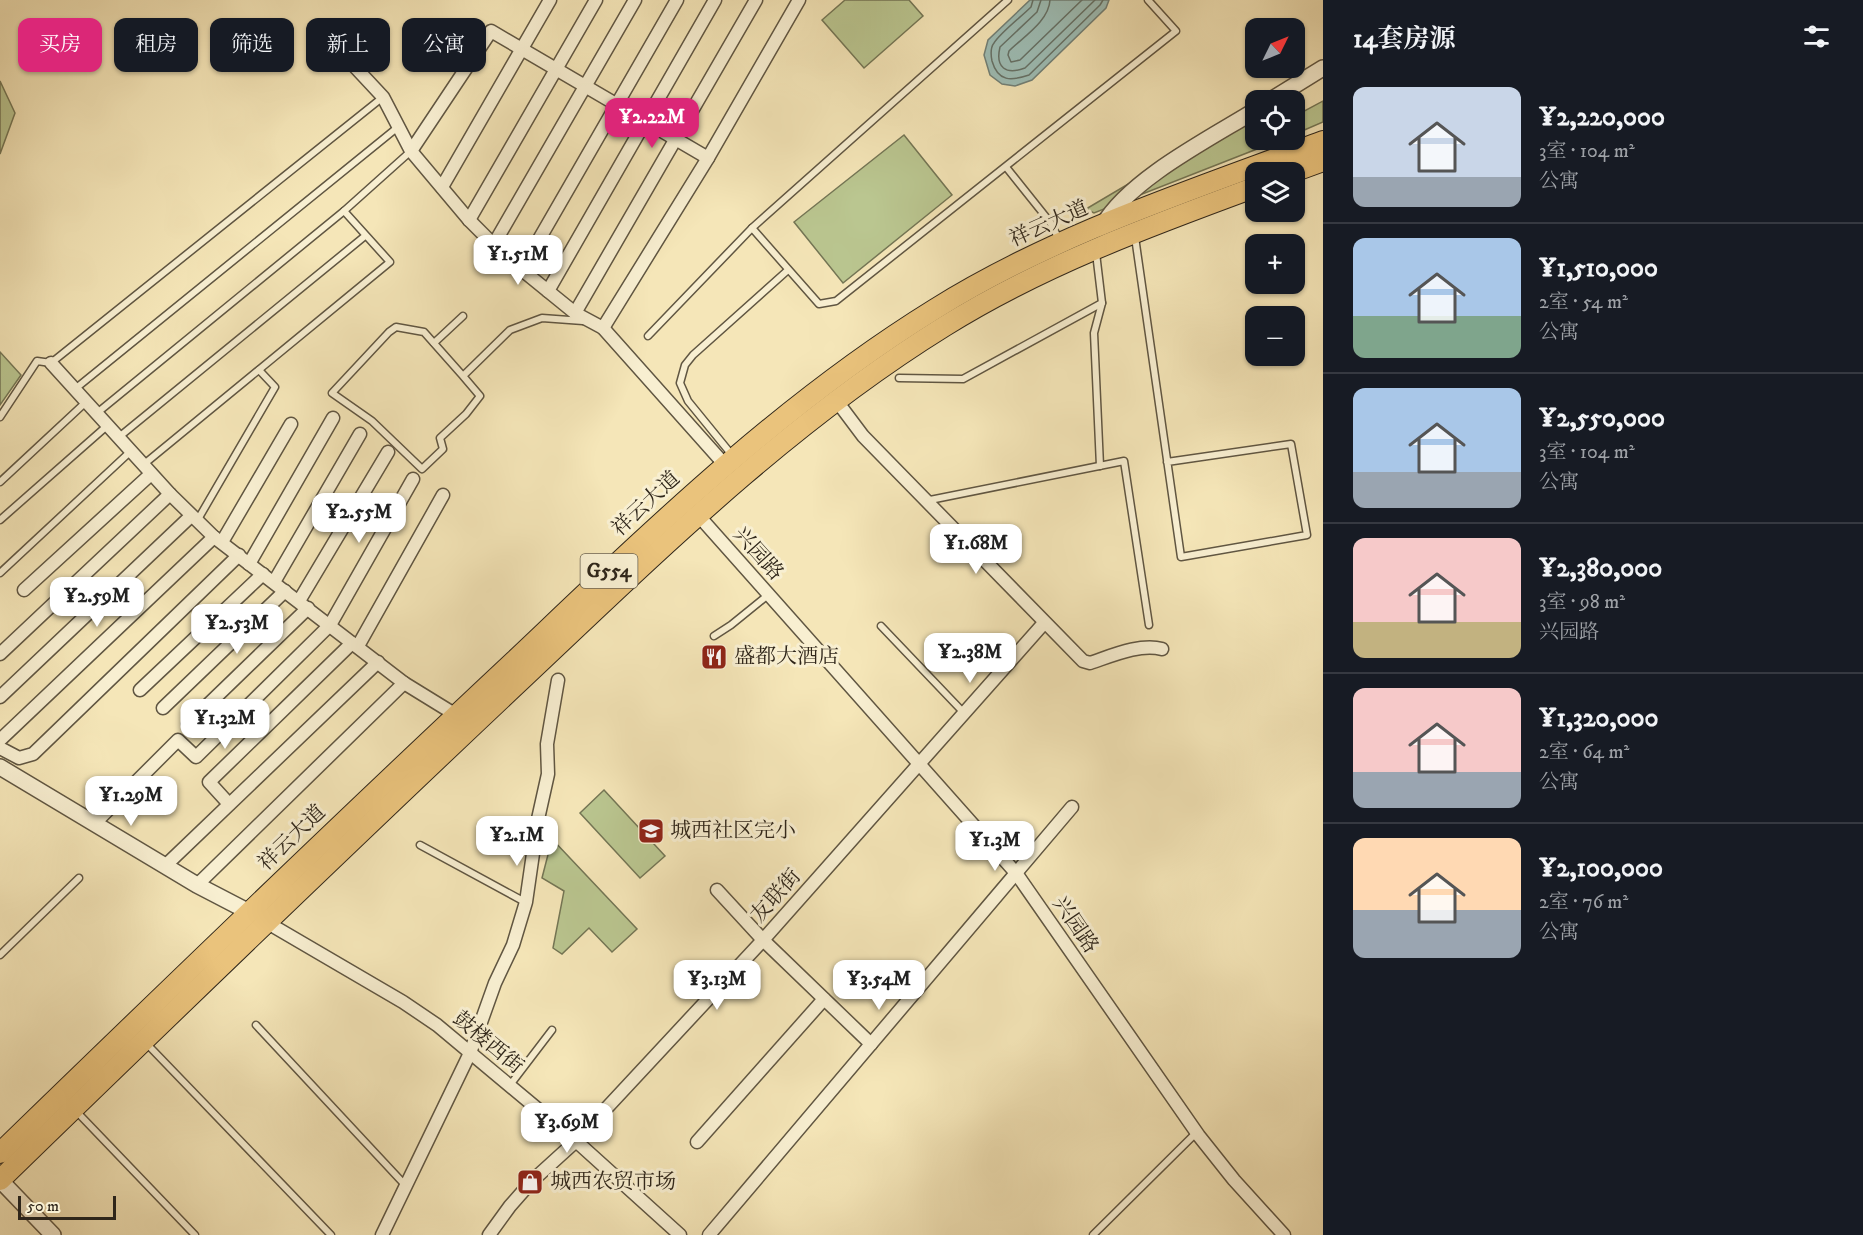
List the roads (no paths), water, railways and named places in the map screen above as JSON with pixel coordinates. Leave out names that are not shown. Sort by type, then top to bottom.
[{"type":"highway","name":"祥云大道","points":[[0,1153],[456,715],[729,461],[819,388],[907,327],[984,280],[1103,225],[1323,141]]},
{"type":"highway","points":[[1305,168],[1323,161]]},
{"type":"highway","name":"祥云大道","points":[[0,1180],[266,922],[698,515],[782,441],[836,400],[968,311],[1095,250],[1245,190]]},
{"type":"street","points":[[442,188],[550,0]]},
{"type":"street","points":[[469,220],[596,0]]},
{"type":"street","points":[[494,244],[635,0]]},
{"type":"street","points":[[522,269],[677,0]]},
{"type":"street","points":[[548,291],[715,0]]},
{"type":"street","points":[[575,313],[756,0]]},
{"type":"street","points":[[598,325],[708,158],[799,0]]},
{"type":"street","points":[[411,151],[491,31],[708,158]]},
{"type":"street","points":[[1287,90],[1323,68]]},
{"type":"street","points":[[360,72],[383,97],[411,151],[469,220],[506,257],[575,313],[598,325],[729,461]]},
{"type":"street","points":[[1103,225],[1112,211],[1156,173],[1245,117]]},
{"type":"street","points":[[51,363],[147,470],[218,539],[404,682],[456,715]]},
{"type":"street","points":[[836,400],[863,436],[924,501],[1083,661],[1090,663],[1153,646],[1162,649]]},
{"type":"street","points":[[249,564],[333,418]]},
{"type":"street","points":[[0,740],[218,539],[291,424]]},
{"type":"street","points":[[274,582],[360,435]]},
{"type":"street","points":[[188,724],[303,604],[388,452]]},
{"type":"street","points":[[24,590],[147,470]]},
{"type":"street","points":[[94,824],[178,740],[196,758],[330,625],[413,479]]},
{"type":"street","points":[[0,654],[170,494]]},
{"type":"street","points":[[229,804],[209,782],[355,644],[443,495]]},
{"type":"street","name":"兴园路","points":[[698,515],[1016,873],[1196,1133],[1284,1235]]},
{"type":"street","points":[[0,697],[194,518]]},
{"type":"street","points":[[0,748],[19,758],[33,754],[239,555]]},
{"type":"street","points":[[140,690],[263,574]]},
{"type":"street","points":[[163,708],[285,591]]},
{"type":"street","name":"友联街","points":[[489,1235],[532,1181],[576,1141],[763,940],[1044,623]]},
{"type":"street","points":[[165,866],[378,662]]},
{"type":"street","points":[[382,1235],[470,1053],[495,983],[513,945],[526,902],[538,819],[548,774],[547,744],[558,680]]},
{"type":"street","points":[[197,885],[404,682]]},
{"type":"street","points":[[0,767],[197,885],[249,912]]},
{"type":"street","points":[[709,1235],[1072,807]]},
{"type":"street","points":[[717,890],[763,940],[871,1044]]},
{"type":"street","name":"鼓楼西街","points":[[249,912],[438,1025],[576,1141],[680,1235]]},
{"type":"street","points":[[697,1142],[824,999]]},
{"type":"street","points":[[0,1180],[53,1235]]},
{"type":"lane","points":[[648,336],[752,228],[1008,0]]},
{"type":"lane","points":[[752,228],[819,304],[836,301],[1176,31],[1149,0]]},
{"type":"lane","points":[[0,417],[37,361],[51,363],[383,97]]},
{"type":"lane","points":[[75,389],[399,126]]},
{"type":"lane","points":[[97,414],[344,211],[411,151]]},
{"type":"lane","points":[[1006,167],[1050,222],[1061,243]]},
{"type":"lane","points":[[147,470],[259,370],[390,262],[344,211]]},
{"type":"lane","points":[[1134,233],[1167,462],[1181,557],[1307,535],[1291,444],[1167,462]]},
{"type":"lane","points":[[118,437],[365,236]]},
{"type":"lane","points":[[1095,250],[1102,303],[1094,333],[1100,466]]},
{"type":"lane","points":[[729,461],[688,400],[680,384],[685,365],[788,270]]},
{"type":"lane","points":[[899,378],[963,379],[1102,303]]},
{"type":"lane","points":[[434,343],[463,316]]},
{"type":"lane","points":[[463,376],[510,330],[542,318],[598,325]]},
{"type":"lane","points":[[396,327],[424,332],[463,376],[480,396],[466,414],[440,438],[443,449],[422,469],[372,421],[332,393],[396,327]]},
{"type":"lane","points":[[194,518],[275,387],[259,370]]},
{"type":"lane","points":[[0,482],[86,402]]},
{"type":"lane","points":[[0,520],[108,426]]},
{"type":"lane","points":[[0,573],[131,451]]},
{"type":"lane","points":[[924,501],[1124,461],[1149,625]]},
{"type":"lane","points":[[714,636],[768,595]]},
{"type":"lane","points":[[881,626],[964,713]]},
{"type":"lane","points":[[420,845],[526,902]]},
{"type":"lane","points":[[0,955],[79,878]]},
{"type":"lane","points":[[256,1025],[406,1186]]},
{"type":"lane","points":[[510,1086],[552,1030]]},
{"type":"lane","points":[[144,1041],[331,1235]]},
{"type":"lane","points":[[74,1108],[195,1235]]},
{"type":"lane","points":[[1093,1235],[1196,1133]]},
{"type":"water","points":[[1030,0],[1109,0],[1106,8],[1032,80],[1015,86],[1002,84],[990,75],[984,55],[988,40]]},
{"type":"place","name":"盛都大酒店","points":[[714,657]]},
{"type":"place","name":"城西社区完小","points":[[651,831]]},
{"type":"place","name":"城西农贸市场","points":[[530,1182]]}]
